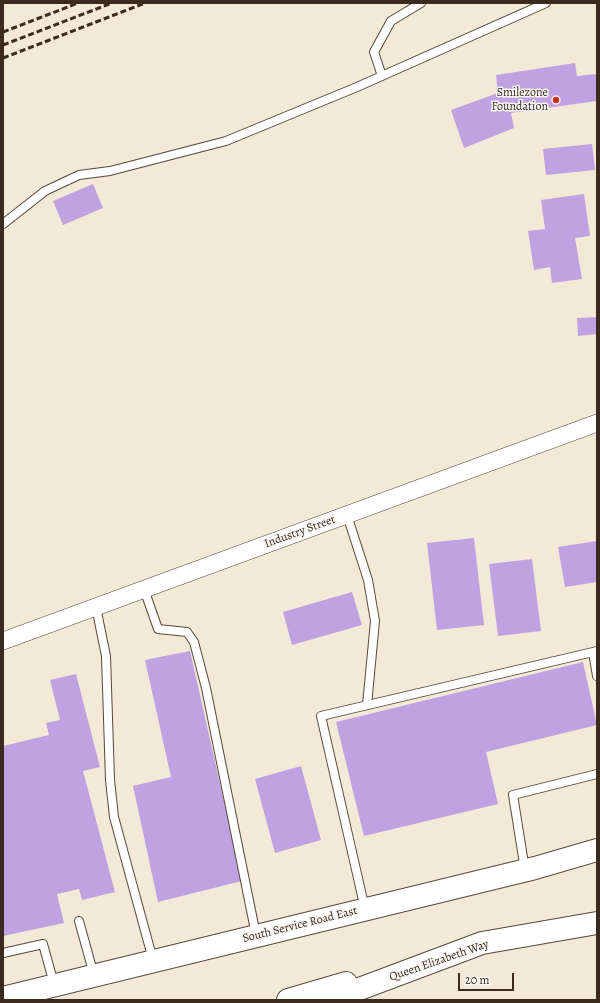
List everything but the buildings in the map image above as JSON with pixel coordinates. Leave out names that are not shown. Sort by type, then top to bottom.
[{"type":"main road","name":"South Service Road East","points":[[3,998],[525,871],[597,850]]},
{"type":"main road","name":"Queen Elizabeth Way","points":[[330,1000],[482,943],[597,923]]},
{"type":"main road","points":[[288,1000],[482,943]]},
{"type":"street","name":"Industry Street","points":[[3,641],[597,423]]},
{"type":"lane","points":[[382,76],[374,52],[392,21],[421,3]]},
{"type":"lane","points":[[3,224],[45,191],[79,175],[110,171],[226,141],[382,76],[546,3]]},
{"type":"lane","points":[[347,515],[368,580],[375,621],[367,705]]},
{"type":"lane","points":[[144,589],[158,629],[187,632],[194,642],[206,688],[256,936]]},
{"type":"lane","points":[[96,607],[106,656],[110,780],[114,817],[154,961]]},
{"type":"lane","points":[[365,910],[320,716],[595,652],[597,676]]},
{"type":"lane","points":[[525,871],[513,795],[597,774]]},
{"type":"lane","points":[[79,921],[94,975]]},
{"type":"lane","points":[[3,953],[43,944],[54,985]]},
{"type":"railway","points":[[3,32],[78,3]]},
{"type":"railway","points":[[3,45],[112,3]]},
{"type":"railway","points":[[3,58],[145,3]]},
{"type":"place","name":"Smilezone Foundation","points":[[556,100]]}]
